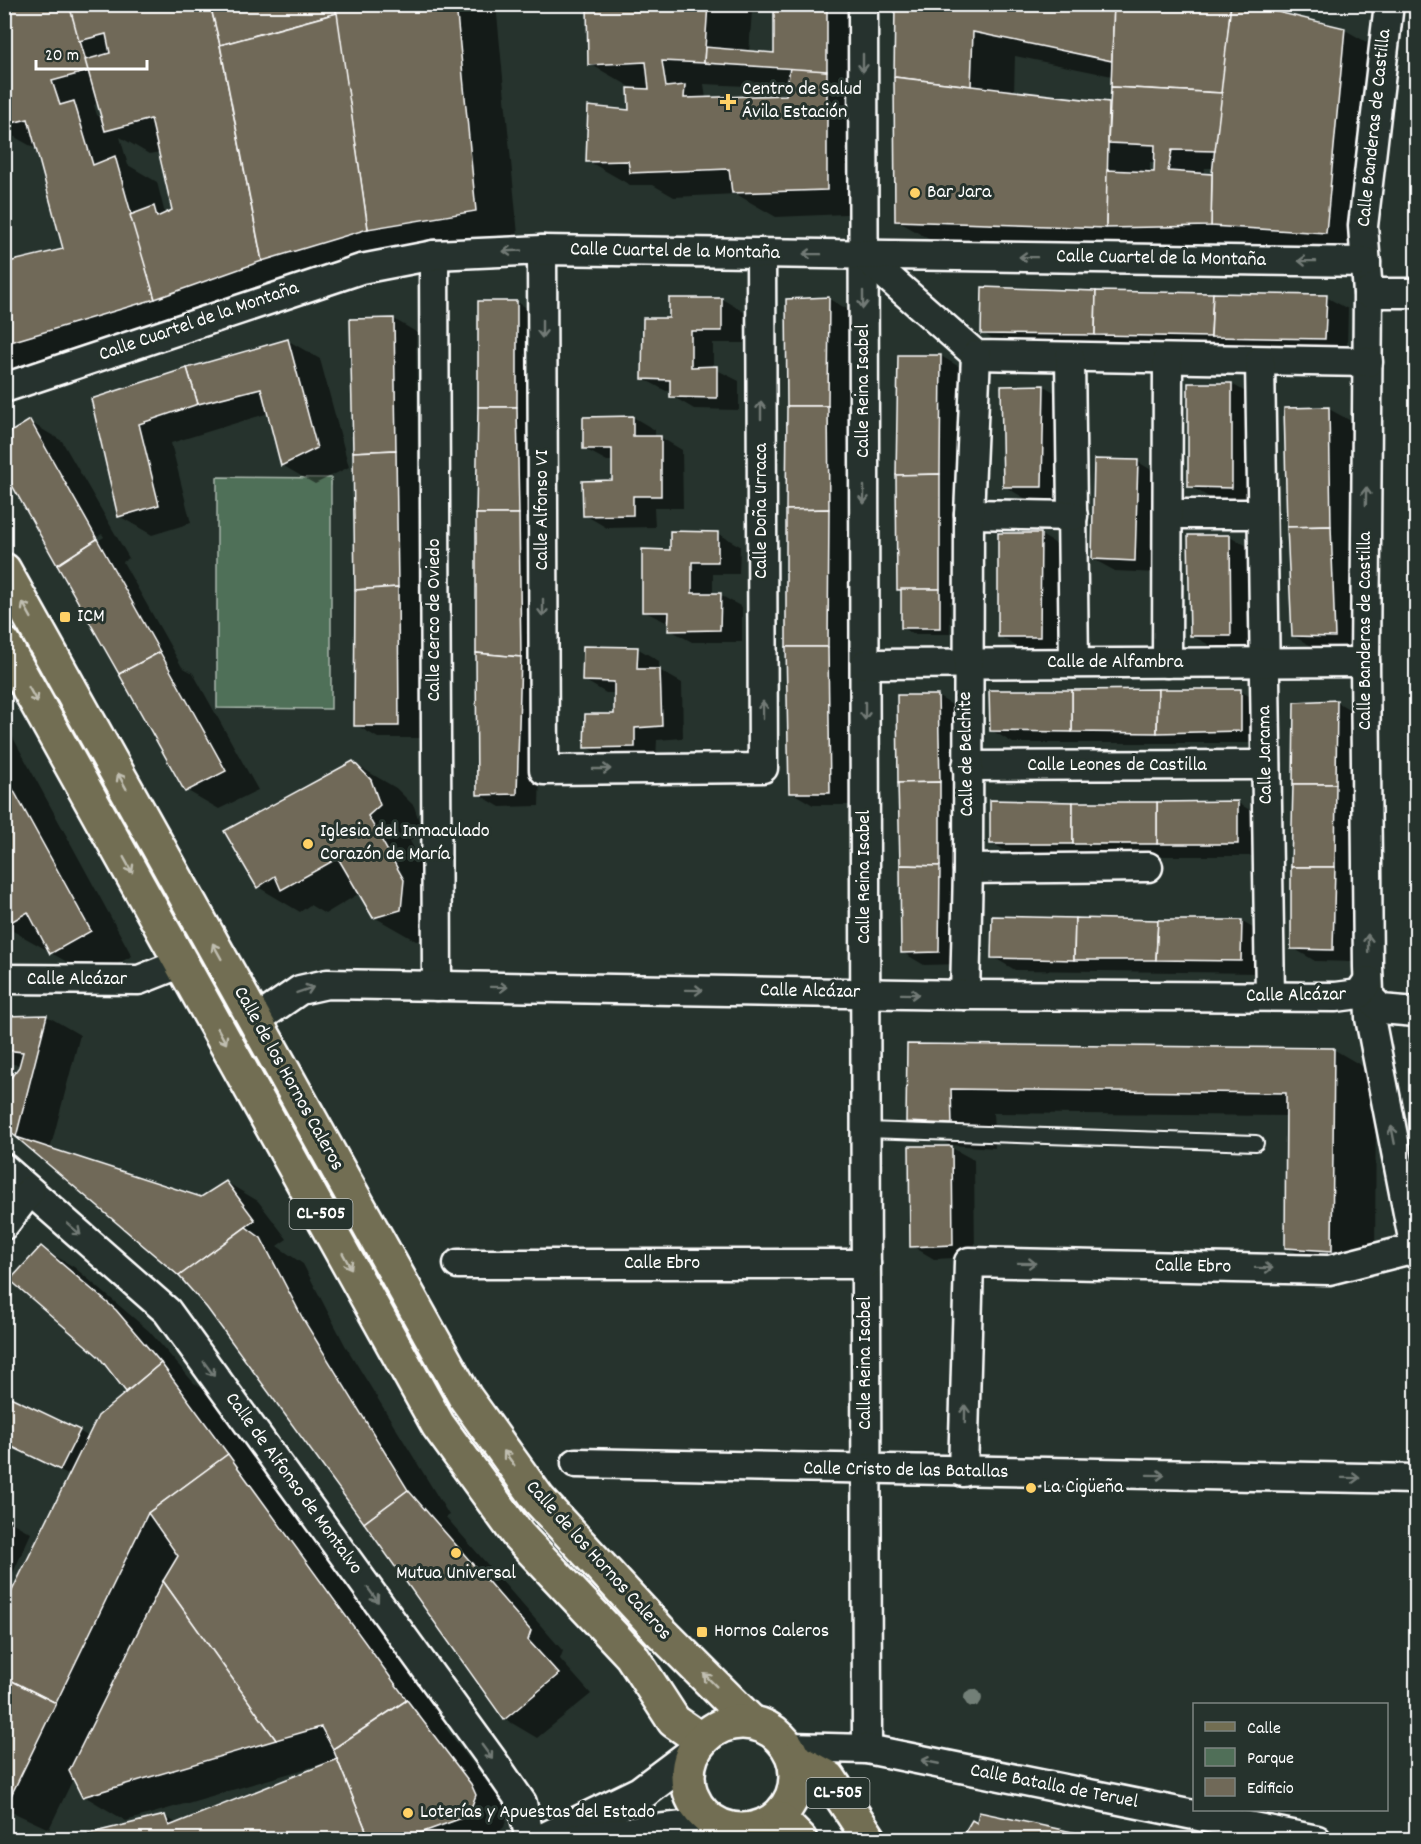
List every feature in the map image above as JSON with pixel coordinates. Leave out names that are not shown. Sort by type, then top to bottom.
[{"type":"main road","name":"Calle de los Hornos Caleros","points":[[4,570],[465,1397],[539,1500],[659,1630],[751,1722]]},
{"type":"main road","name":"Calle de los Hornos Caleros","points":[[4,644],[438,1425],[518,1535],[631,1655],[674,1721],[695,1748]]},
{"type":"main road","points":[[716,1825],[696,1808],[687,1784],[695,1748],[723,1724],[751,1722]]},
{"type":"main road","name":"CL-505","points":[[751,1722],[773,1730],[792,1753],[829,1778],[870,1839]]},
{"type":"main road","name":"CL-505","points":[[716,1825],[737,1831],[759,1828],[789,1829],[795,1791],[792,1753]]},
{"type":"street","name":"Calle Reina Isabel","points":[[863,4],[867,1749]]},
{"type":"street","name":"Calle Banderas de Castilla","points":[[1389,4],[1363,226],[1368,293],[1365,662],[1369,989],[1370,1018],[1416,1251]]},
{"type":"street","name":"Calle Cuartel de la Montaña","points":[[4,388],[315,283],[361,269],[434,255],[542,250],[1366,262]]},
{"type":"street","name":"Calle Alfonso VI","points":[[542,250],[544,770],[763,768]]},
{"type":"street","name":"Calle Doña Urraca","points":[[761,253],[763,768]]},
{"type":"street","name":"Calle Cerco de Oviedo","points":[[434,255],[437,986]]},
{"type":"street","points":[[864,255],[976,355],[1368,362]]},
{"type":"street","points":[[1368,293],[1416,292]]},
{"type":"street","name":"Calle de Belchite","points":[[965,995],[968,869],[966,664],[969,514],[976,355]]},
{"type":"street","points":[[1070,357],[1074,663]]},
{"type":"street","points":[[1167,663],[1168,359]]},
{"type":"street","name":"Calle Jarama","points":[[1260,361],[1270,996]]},
{"type":"street","points":[[969,514],[1073,516]]},
{"type":"street","points":[[1168,514],[1262,514]]},
{"type":"street","name":"Calle de Alfambra","points":[[865,664],[1365,662]]},
{"type":"street","name":"Calle Leones de Castilla","points":[[967,766],[1266,765]]},
{"type":"street","points":[[968,869],[1148,867]]},
{"type":"street","name":"Calle Alcázar","points":[[4,979],[139,980],[182,963]]},
{"type":"street","name":"Calle Alcázar","points":[[255,1021],[300,990],[327,984],[965,995],[1352,996],[1365,988],[1369,989],[1381,1009],[1416,1012]]},
{"type":"street","name":"Calle de Alfonso de Montalvo","points":[[4,1168],[167,1311],[522,1803],[530,1839]]},
{"type":"street","points":[[4,1225],[30,1191]]},
{"type":"street","name":"Calle Ebro","points":[[963,1472],[969,1262],[1329,1270],[1416,1251]]},
{"type":"street","name":"Calle Ebro","points":[[458,1264],[866,1264]]},
{"type":"street","name":"Calle Cristo de las Batallas","points":[[576,1463],[1416,1479]]},
{"type":"street","points":[[544,1839],[641,1792],[695,1748]]},
{"type":"street","name":"Calle Batalla de Teruel","points":[[792,1753],[867,1749],[1317,1839]]},
{"type":"street","points":[[630,1837],[641,1792]]},
{"type":"street","points":[[579,1839],[630,1837],[716,1825]]},
{"type":"lane","points":[[866,1130],[1256,1143]]},
{"type":"green space","points":[[217,477],[331,478],[331,709],[217,708]]},
{"type":"building","points":[[21,4],[69,4],[89,71],[52,81],[60,105],[74,101],[93,165],[115,156],[155,299],[4,344],[4,263],[63,249],[28,119],[4,125],[4,9]]},
{"type":"building","points":[[69,4],[210,4],[262,261],[155,299],[130,215],[154,206],[157,217],[172,210],[151,119],[105,131],[85,60],[110,53],[106,34],[79,41]]},
{"type":"building","points":[[210,4],[335,4],[337,13],[220,45]]},
{"type":"building","points":[[335,4],[456,4],[476,211],[368,229]]},
{"type":"building","name":"Centro de Salud Ávila Estación","points":[[587,4],[708,4],[704,63],[662,61],[666,87],[685,85],[684,98],[786,95],[790,67],[827,71],[827,190],[732,193],[729,169],[630,173],[628,161],[586,162],[588,106],[629,110],[628,88],[649,89],[646,62],[588,65]]},
{"type":"building","points":[[774,4],[827,4],[827,71],[704,63],[705,47],[774,53]]},
{"type":"building","points":[[895,4],[1114,4],[1112,61],[973,32],[971,86],[894,77]]},
{"type":"building","points":[[1114,4],[1231,4],[1222,93],[1111,87]]},
{"type":"building","points":[[1231,4],[1244,4],[1345,28],[1326,233],[1211,226],[1212,174]]},
{"type":"building","points":[[337,13],[368,229],[262,261],[220,45]]},
{"type":"building","points":[[894,77],[1109,102],[1106,228],[895,221]]},
{"type":"building","points":[[1111,87],[1222,93],[1215,151],[1172,150],[1168,171],[1212,174],[1211,226],[1106,228],[1107,170],[1154,172],[1155,145],[1108,143]]},
{"type":"building","points":[[1416,178],[1416,232],[1411,232]]},
{"type":"building","points":[[982,287],[1096,291],[1095,335],[981,334]]},
{"type":"building","points":[[1096,291],[1213,293],[1211,337],[1095,335]]},
{"type":"building","points":[[1213,293],[1327,295],[1325,339],[1211,337]]},
{"type":"building","points":[[829,297],[828,406],[787,406],[786,299]]},
{"type":"building","points":[[669,298],[722,298],[722,331],[691,331],[691,367],[717,366],[717,398],[670,397],[670,380],[642,379],[643,318],[669,318]]},
{"type":"building","points":[[478,301],[517,301],[517,407],[478,407]]},
{"type":"building","points":[[394,318],[396,450],[353,452],[350,319]]},
{"type":"building","points":[[288,339],[317,448],[281,466],[261,388],[198,404],[187,368]]},
{"type":"building","points":[[898,355],[941,355],[940,474],[896,475]]},
{"type":"building","points":[[187,368],[198,404],[139,424],[159,505],[118,517],[91,399]]},
{"type":"building","points":[[1188,383],[1232,383],[1232,488],[1188,487]]},
{"type":"building","points":[[1044,385],[1042,487],[1003,487],[1001,386]]},
{"type":"building","points":[[787,406],[828,406],[829,509],[786,510]]},
{"type":"building","points":[[478,407],[517,407],[519,514],[476,514]]},
{"type":"building","points":[[1329,407],[1331,526],[1287,527],[1284,408]]},
{"type":"building","points":[[633,416],[633,436],[661,436],[661,496],[633,496],[633,515],[583,516],[582,481],[612,480],[612,449],[583,449],[583,417]]},
{"type":"building","points":[[30,420],[97,539],[57,565],[4,471],[4,436]]},
{"type":"building","points":[[396,450],[398,587],[355,590],[353,452]]},
{"type":"building","points":[[1094,459],[1138,460],[1135,561],[1092,559]]},
{"type":"building","points":[[940,474],[940,589],[897,590],[896,475]]},
{"type":"building","points":[[829,509],[828,647],[786,647],[786,510]]},
{"type":"building","points":[[476,514],[519,514],[521,657],[476,653]]},
{"type":"building","points":[[1331,526],[1335,637],[1292,636],[1287,527]]},
{"type":"building","points":[[670,531],[718,532],[718,562],[692,562],[692,593],[721,593],[720,630],[668,631],[669,612],[642,612],[642,549],[670,550]]},
{"type":"building","points":[[998,533],[1041,533],[1040,637],[998,637]]},
{"type":"building","points":[[1188,535],[1230,535],[1231,636],[1190,636]]},
{"type":"building","points":[[97,539],[160,652],[119,674],[57,565]]},
{"type":"building","points":[[398,587],[399,726],[354,726],[355,590]]},
{"type":"building","points":[[901,589],[940,589],[940,628],[901,628]]},
{"type":"building","points":[[583,646],[638,647],[637,669],[660,669],[662,726],[635,728],[635,747],[584,748],[585,714],[614,714],[614,682],[582,681]]},
{"type":"building","points":[[786,647],[828,647],[830,793],[789,793]]},
{"type":"building","points":[[160,652],[226,771],[185,792],[119,674]]},
{"type":"building","points":[[476,653],[521,657],[517,794],[477,795]]},
{"type":"building","points":[[1158,689],[1157,733],[1072,732],[1072,690]]},
{"type":"building","points":[[1158,689],[1241,689],[1241,731],[1157,733]]},
{"type":"building","points":[[989,690],[1072,690],[1072,732],[990,731]]},
{"type":"building","points":[[897,695],[938,695],[940,782],[898,783]]},
{"type":"building","points":[[1337,700],[1336,784],[1293,784],[1294,702]]},
{"type":"building","name":"Iglesia del Inmaculado Corazón de María","points":[[353,761],[371,780],[380,805],[368,816],[404,880],[401,910],[373,918],[338,858],[281,890],[275,876],[257,888],[224,831]]},
{"type":"building","points":[[4,773],[91,931],[50,954],[28,912],[4,926],[4,879],[9,876],[4,868]]},
{"type":"building","points":[[940,782],[940,866],[900,865],[898,783]]},
{"type":"building","points":[[1293,784],[1336,784],[1335,867],[1291,867]]},
{"type":"building","points":[[990,800],[1073,802],[1073,844],[990,844]]},
{"type":"building","points":[[1238,801],[1238,844],[1157,844],[1157,802]]},
{"type":"building","points":[[1073,802],[1157,802],[1157,844],[1073,844]]},
{"type":"building","points":[[900,865],[940,866],[939,952],[901,953]]},
{"type":"building","points":[[1291,867],[1335,867],[1333,950],[1291,949]]},
{"type":"building","points":[[992,916],[1075,918],[1074,960],[991,958]]},
{"type":"building","points":[[1075,918],[1158,920],[1156,960],[1074,960]]},
{"type":"building","points":[[1158,920],[1242,920],[1241,961],[1156,960]]},
{"type":"building","points":[[47,1015],[16,1137],[4,1127],[4,1077],[9,1080],[19,1067],[23,1052],[4,1050],[4,1016]]},
{"type":"building","points":[[907,1044],[1334,1048],[1332,1251],[1285,1248],[1286,1093],[951,1089],[952,1124],[906,1122]]},
{"type":"building","points":[[16,1137],[201,1197],[226,1181],[255,1220],[179,1276]]},
{"type":"building","points":[[909,1146],[952,1146],[953,1245],[910,1247]]},
{"type":"building","points":[[246,1227],[261,1238],[303,1319],[408,1490],[364,1523],[207,1308],[179,1276]]},
{"type":"building","points":[[41,1246],[116,1310],[161,1363],[126,1392],[99,1357],[10,1280]]},
{"type":"building","points":[[161,1363],[228,1454],[148,1513],[56,1703],[4,1677],[4,1607],[98,1416]]},
{"type":"building","points":[[4,1394],[80,1430],[60,1470],[4,1443]]},
{"type":"building","points":[[228,1454],[407,1700],[333,1749],[321,1727],[276,1740],[163,1581],[178,1556],[148,1513]]},
{"type":"building","points":[[408,1490],[531,1631],[528,1640],[559,1674],[504,1720],[364,1523]]},
{"type":"building","points":[[4,1517],[10,1519],[4,1531]]},
{"type":"building","points":[[163,1581],[276,1740],[82,1797],[69,1771]]},
{"type":"building","points":[[10,1680],[56,1703],[6,1806],[4,1693]]},
{"type":"building","points":[[407,1700],[471,1784],[476,1795],[471,1808],[462,1818],[401,1840],[370,1840],[333,1749]]},
{"type":"building","points":[[337,1759],[370,1840],[62,1840],[165,1815],[169,1826]]},
{"type":"building","points":[[979,1812],[1110,1840],[960,1840],[972,1820],[977,1823]]},
{"type":"place","name":"Centro de Salud Ávila Estación","points":[[728,102]]},
{"type":"place","name":"Bar Jara","points":[[915,193]]},
{"type":"place","name":"ICM","points":[[65,617]]},
{"type":"place","name":"Iglesia del Inmaculado Corazón de María","points":[[308,844]]},
{"type":"place","name":"La Cigüeña","points":[[1031,1488]]},
{"type":"place","name":"Mutua Universal","points":[[456,1553]]},
{"type":"place","name":"Hornos Caleros","points":[[702,1632]]},
{"type":"place","name":"Loterías y Apuestas del Estado","points":[[408,1813]]}]
